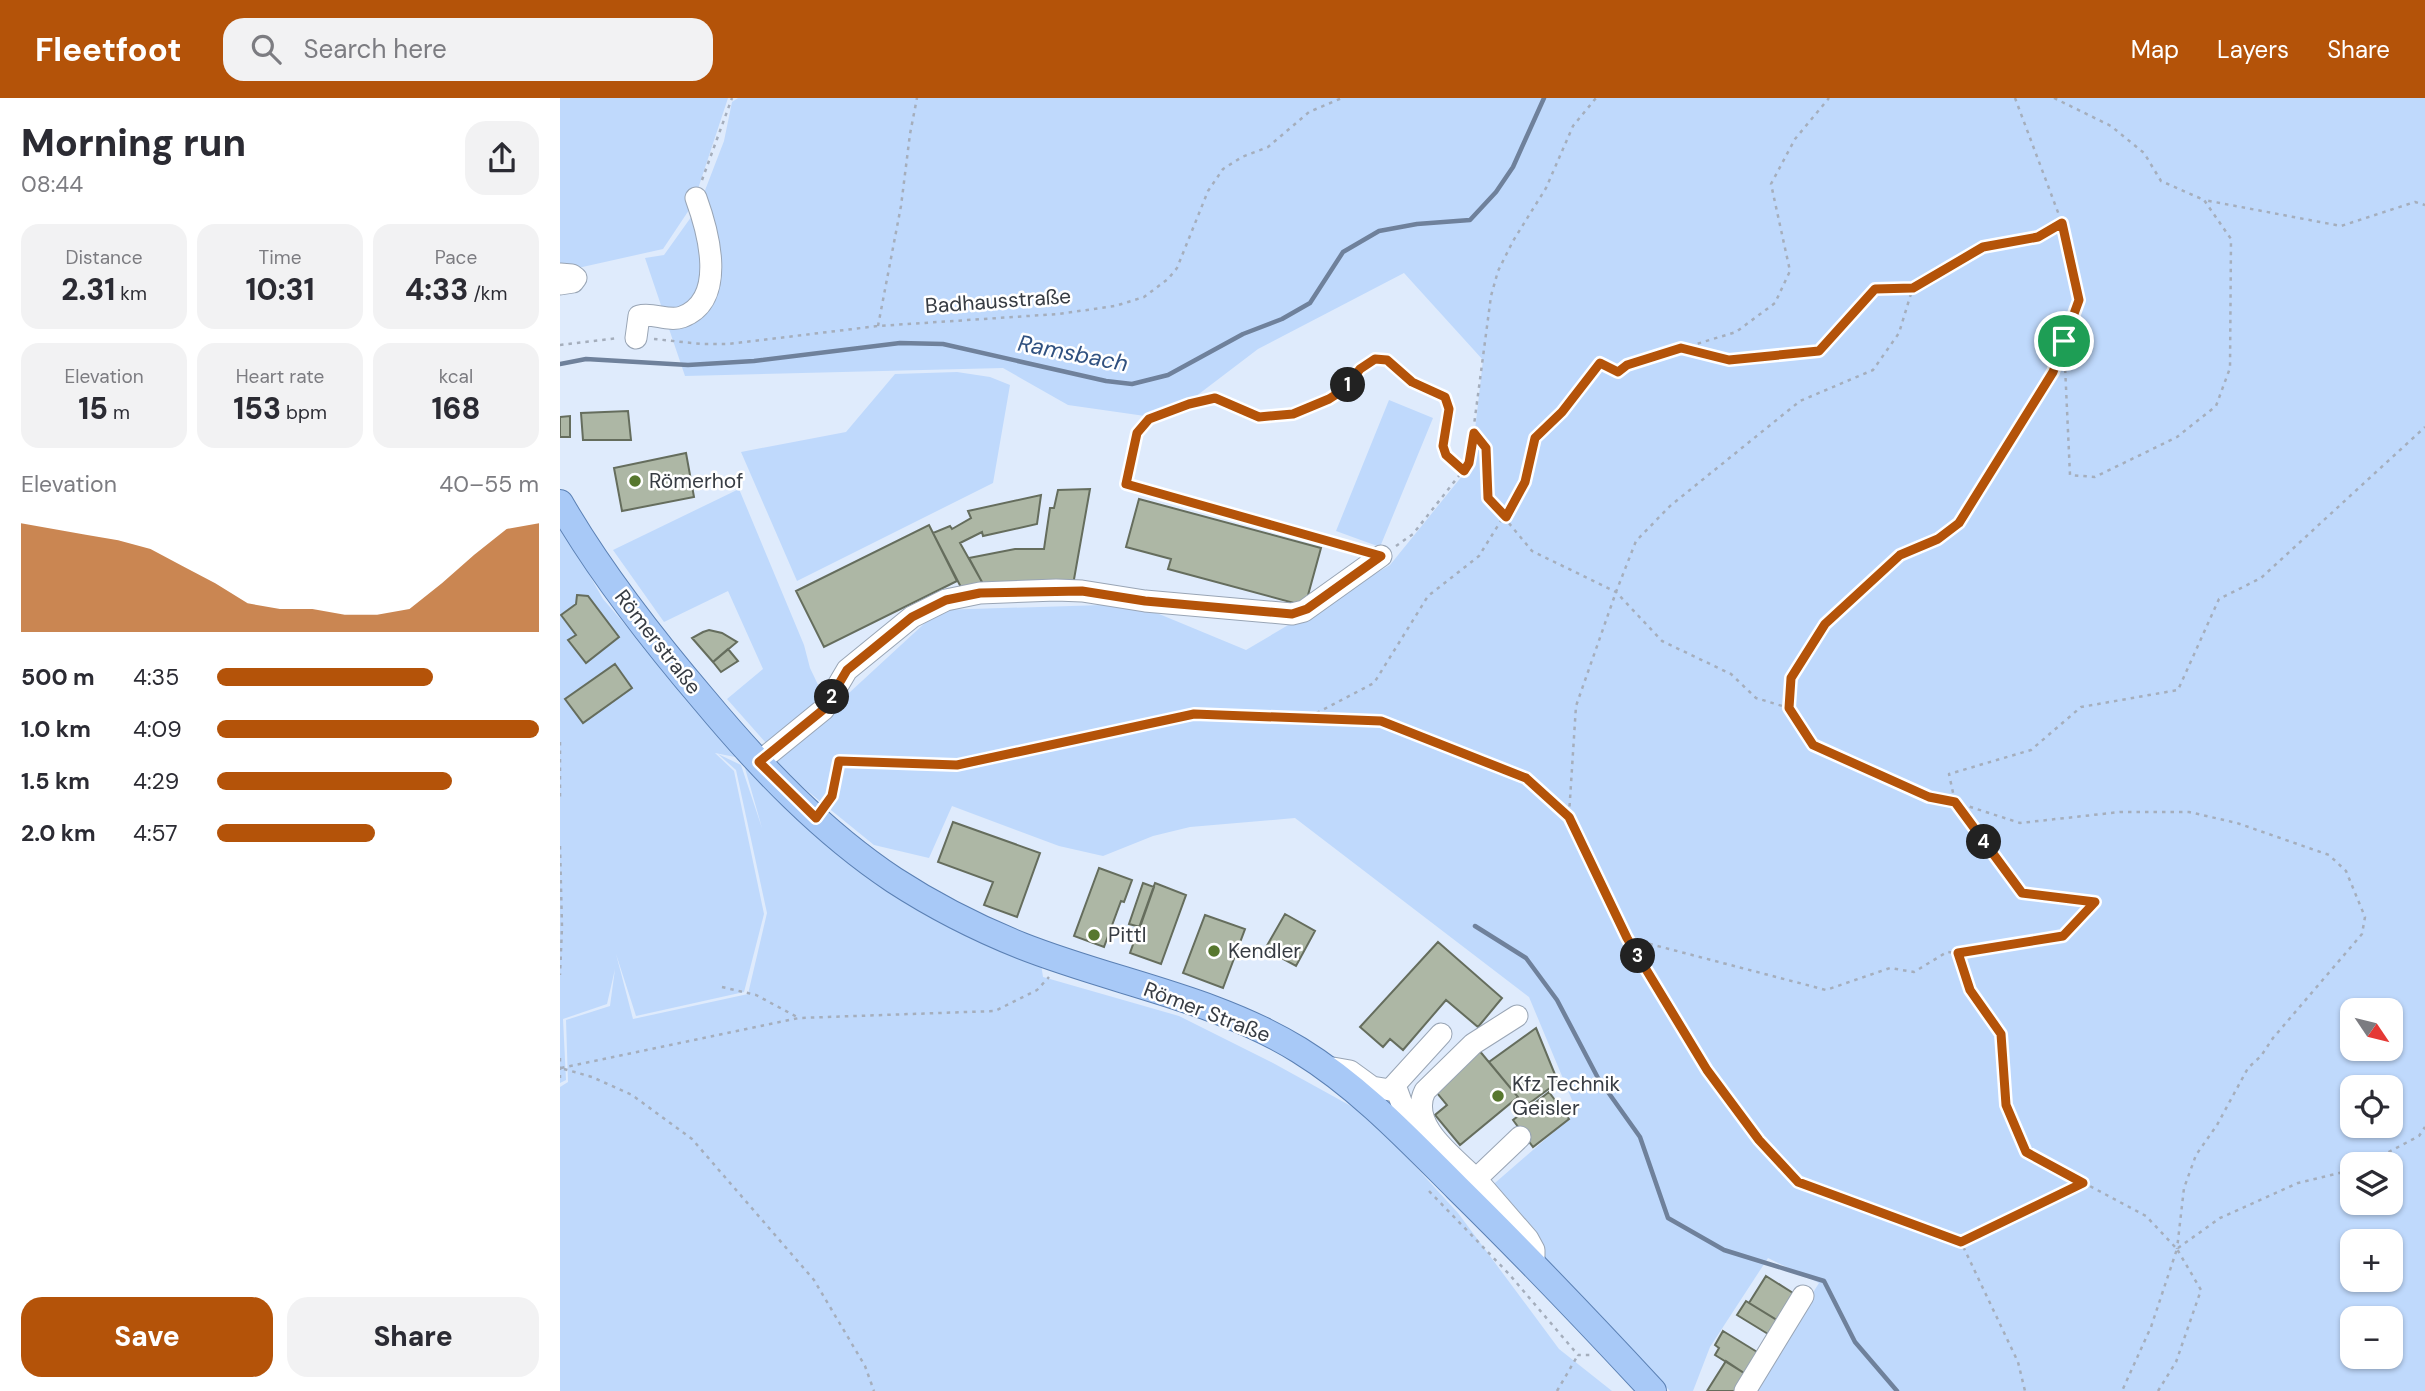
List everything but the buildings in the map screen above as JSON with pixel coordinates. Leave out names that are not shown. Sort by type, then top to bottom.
[{"type":"main road","name":"Römerstraße","points":[[560,503],[648,633],[763,767]]},
{"type":"main road","name":"Römer Straße","points":[[763,767],[816,818],[877,868],[933,904],[993,934],[1063,961],[1247,1023],[1298,1049],[1321,1065],[1363,1098],[1418,1149],[1534,1265],[1653,1391]]},
{"type":"street","points":[[636,338],[639,316],[647,314],[683,317],[697,306],[708,286],[712,266],[706,229],[696,198]]},
{"type":"street","points":[[560,274],[576,278],[573,282],[560,284]]},
{"type":"street","points":[[763,767],[824,709],[847,670],[912,617],[946,600],[980,593],[1082,591],[1145,601],[1292,614],[1307,609],[1381,556]]},
{"type":"street","points":[[1517,1016],[1473,1044],[1425,1091],[1421,1114],[1430,1130],[1528,1239],[1534,1250],[1534,1265]]},
{"type":"street","points":[[1321,1065],[1350,1071],[1372,1087],[1390,1090],[1441,1034]]},
{"type":"street","points":[[1395,1085],[1418,1149]]},
{"type":"street","points":[[1476,1179],[1520,1137]]},
{"type":"street","points":[[1745,1391],[1803,1296]]},
{"type":"path","points":[[696,198],[732,98]]},
{"type":"path","points":[[878,326],[901,206],[909,134],[917,98]]},
{"type":"path","name":"Badhausstraße","points":[[560,345],[599,339],[636,338],[728,344],[878,326],[1058,314],[1115,306],[1143,297],[1168,279],[1177,268],[1208,191],[1223,169],[1241,157],[1268,146],[1309,112],[1342,98]]},
{"type":"path","points":[[1464,471],[1446,455],[1443,446],[1449,409],[1445,397],[1412,382],[1387,360],[1375,359],[1360,369],[1346,388],[1329,399],[1293,414],[1259,417],[1215,398],[1189,404],[1149,419],[1137,433],[1126,484],[1381,556],[1413,534],[1464,471],[1469,463],[1491,296],[1498,271],[1546,188],[1573,126],[1595,98]]},
{"type":"path","points":[[1306,718],[1374,683],[1428,596],[1479,556],[1506,517],[1525,482],[1535,438],[1562,412],[1600,363],[1618,372],[1627,365],[1736,332],[1775,303],[1790,271],[1772,184],[1795,139],[1829,98]]},
{"type":"path","points":[[2015,98],[2062,223],[2079,300],[2053,372],[1959,523],[1938,539],[1900,555],[1825,624],[1791,678],[1789,708],[1813,745],[1929,797],[1955,802],[2020,823],[2134,812],[2189,812],[2237,824],[2329,855],[2346,871],[2365,917],[2362,934],[2273,1038],[2261,1056],[2248,1068],[2217,1125],[2196,1155],[2184,1188],[2177,1249],[2151,1327],[2122,1391]]},
{"type":"path","points":[[2054,98],[2111,126],[2144,153],[2161,181],[2204,200],[2341,226],[2415,202],[2425,205]]},
{"type":"path","points":[[2064,341],[2070,475],[2095,477],[2177,437],[2216,406],[2230,368],[2231,239],[2204,200]]},
{"type":"path","points":[[1681,348],[1729,360],[1819,351],[1875,289],[1913,288],[1983,247],[2038,237],[2062,223]]},
{"type":"path","points":[[1569,817],[1576,706],[1636,541],[1670,506],[1800,401],[1872,370],[1899,333],[1913,288]]},
{"type":"path","points":[[1627,938],[1826,990],[1890,968],[1914,972],[1947,951],[1958,953],[2063,936],[2095,902],[2022,893],[1955,802],[1949,774],[2031,750],[2081,707],[2178,690],[2218,599],[2261,578],[2425,427]]},
{"type":"path","points":[[1474,433],[1486,448],[1488,498],[1532,551],[1616,592],[1662,641],[1731,674],[1756,698],[1789,708]]},
{"type":"path","points":[[816,818],[832,796],[839,761],[957,765],[1194,714],[1381,721],[1526,778],[1569,817],[1627,938],[1707,1070],[1759,1140],[1798,1182],[1961,1242],[2018,1362],[2025,1391]]},
{"type":"path","points":[[560,742],[560,798]]},
{"type":"path","points":[[560,846],[560,975]]},
{"type":"path","points":[[1958,953],[1970,990],[2001,1034],[2006,1105],[2026,1152],[2146,1216],[2177,1249],[2201,1290],[2176,1362],[2158,1391]]},
{"type":"path","points":[[561,1068],[799,1018],[995,1011],[1037,990],[1063,961]]},
{"type":"path","points":[[722,987],[756,995],[799,1018]]},
{"type":"path","points":[[560,1058],[560,1078]]},
{"type":"path","points":[[561,1068],[592,1077],[632,1095],[692,1139],[814,1280],[865,1366],[874,1391]]},
{"type":"path","points":[[2389,1152],[2419,1136],[2425,1128]]},
{"type":"path","points":[[2419,1136],[2425,1137]]},
{"type":"path","points":[[2177,1249],[2220,1217],[2298,1183],[2340,1173]]},
{"type":"path","points":[[1961,1242],[2083,1183]]},
{"type":"path","points":[[1426,1186],[1509,1274],[1578,1355],[1619,1355]]},
{"type":"path","points":[[1557,1391],[1578,1355]]},
{"type":"shaded area","points":[[560,98],[728,98],[693,204],[663,249],[560,272]]},
{"type":"shaded area","points":[[738,98],[2425,98],[2425,1391],[1752,1391],[1819,1283],[1768,1258],[1710,1347],[1693,1391],[1670,1391],[1498,1216],[1488,1189],[1577,1112],[1529,997],[1295,818],[1190,827],[1153,836],[1103,856],[1059,846],[952,806],[929,858],[874,845],[773,763],[939,610],[1135,604],[1246,650],[1390,565],[1471,465],[1483,360],[1404,273],[1258,349],[1166,419],[1068,405],[1003,368],[685,376],[645,258],[664,255],[699,206],[724,141],[732,102]]},
{"type":"shaded area","points":[[957,372],[990,377],[1010,385],[993,483],[797,581],[741,452],[846,432],[895,374]]},
{"type":"shaded area","points":[[1389,400],[1433,418],[1380,547],[1336,531]]},
{"type":"shaded area","points":[[739,489],[821,691],[820,704],[766,743],[727,699],[763,669],[728,591],[664,622],[613,550]]},
{"type":"shaded area","points":[[560,523],[603,599],[740,758],[715,753],[734,771],[764,914],[744,992],[636,1016],[616,954],[633,1019],[748,994],[767,913],[736,770],[718,754],[741,765],[762,828],[745,768],[754,770],[1041,964],[1043,977],[1179,1016],[1273,1063],[1369,1116],[1458,1213],[1559,1349],[1612,1391],[560,1391],[560,1087],[568,1082],[566,1020],[610,1006],[615,969],[607,1004],[563,1019],[566,1080],[560,1083]]},
{"type":"waterway","name":"Ramsbach","points":[[560,364],[586,359],[688,365],[754,361],[900,343],[943,344],[1106,381],[1132,384],[1168,375],[1243,334],[1282,319],[1310,303],[1343,252],[1379,231],[1417,224],[1470,220],[1496,192],[1513,167],[1544,98]]},
{"type":"waterway","points":[[1475,926],[1526,958],[1557,1000],[1598,1078],[1640,1137],[1668,1218],[1724,1250],[1824,1281],[1855,1342],[1897,1391]]},
{"type":"place","name":"Römerhof","points":[[635,481]]},
{"type":"place","name":"Pittl","points":[[1094,935]]},
{"type":"place","name":"Kendler","points":[[1214,951]]},
{"type":"place","name":"Kfz Technik Geisler","points":[[1498,1096]]},
{"type":"route","points":[[2062,223],[2079,300],[2064,341],[2053,372],[1959,523],[1938,539],[1900,555],[1825,624],[1791,678],[1789,708],[1813,745],[1929,797],[1955,802],[2022,893],[2095,902],[2063,936],[1958,953],[1970,990],[2001,1034],[2006,1105],[2026,1152],[2083,1183],[1961,1242],[1798,1182],[1759,1140],[1707,1070],[1627,938],[1569,817],[1526,778],[1381,721],[1194,714],[957,765],[839,761],[832,796],[816,818],[759,762],[828,705],[847,670],[912,617],[946,600],[980,593],[1082,591],[1145,601],[1299,614],[1381,556],[1126,484],[1137,433],[1149,419],[1189,404],[1215,398],[1259,417],[1293,414],[1329,399],[1346,388],[1360,369],[1375,359],[1387,360],[1412,382],[1445,397],[1449,409],[1443,446],[1446,455],[1464,471],[1469,463],[1474,433],[1486,448],[1488,498],[1506,517],[1525,482],[1535,438],[1562,412],[1600,363],[1618,372],[1627,365],[1681,348],[1729,360],[1819,351],[1875,289],[1913,288],[1983,247],[2038,237],[2062,223]]}]
